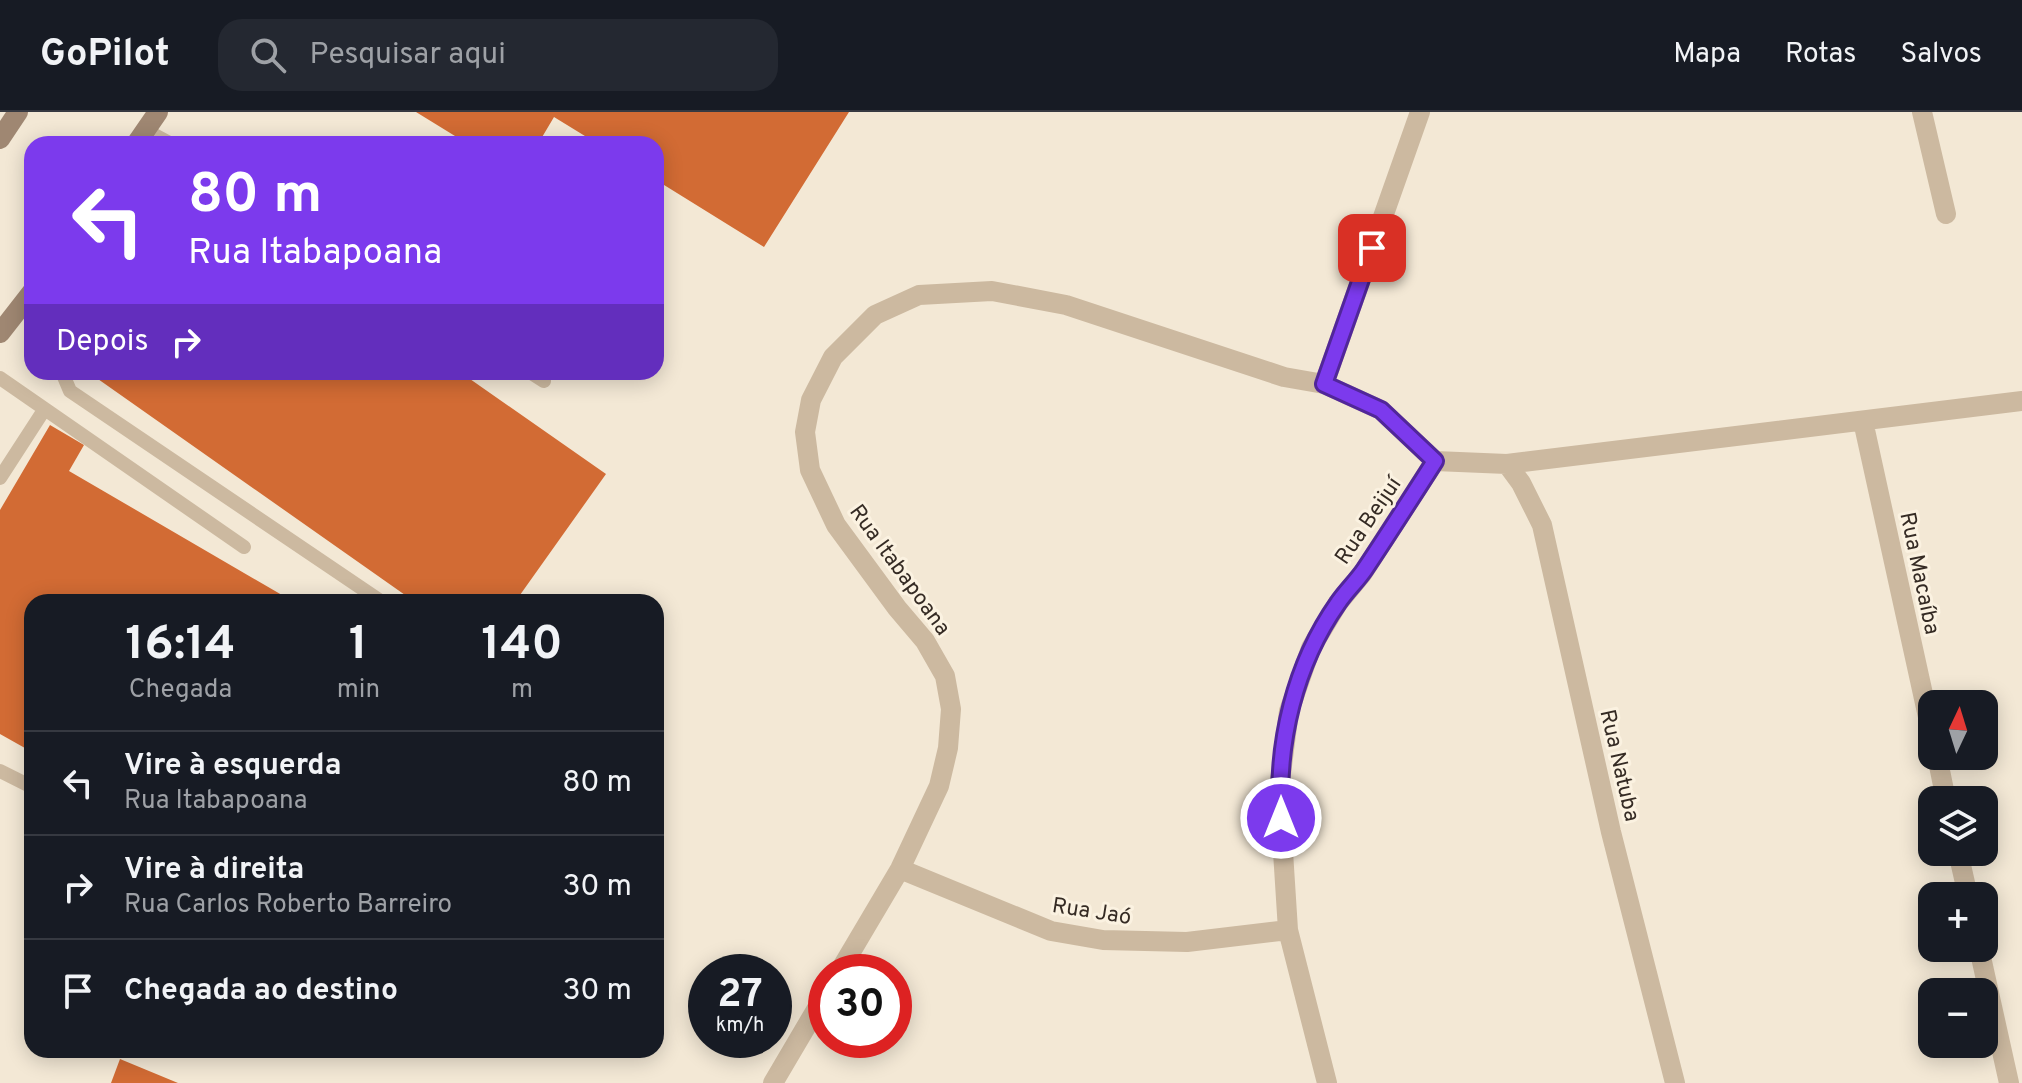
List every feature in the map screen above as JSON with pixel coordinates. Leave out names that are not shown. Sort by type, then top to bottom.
[{"type":"main road","points":[[0,139],[18,112]]},
{"type":"main road","points":[[141,136],[158,112]]},
{"type":"main road","points":[[0,333],[24,302]]},
{"type":"street","points":[[1324,384],[1420,112]]},
{"type":"street","points":[[1922,112],[1946,214]]},
{"type":"street","name":"Rua Itabapoana","points":[[850,954],[900,869],[939,786],[948,748],[951,709],[945,676],[925,641],[836,525],[810,470],[805,432],[811,400],[833,357],[875,315],[919,295],[992,291],[1066,305],[1284,377],[1324,384],[1381,410],[1435,461]]},
{"type":"street","points":[[1435,461],[1507,464],[2022,401]]},
{"type":"street","name":"Rua Macaíba","points":[[1863,421],[1922,690]]},
{"type":"street","name":"Rua Beijuí","points":[[1327,1083],[1288,930],[1279,789],[1289,711],[1311,648],[1435,461]]},
{"type":"street","name":"Rua Natuba","points":[[1507,464],[1521,483],[1542,525],[1611,832],[1675,1083]]},
{"type":"street","name":"Rua Jaó","points":[[900,869],[1051,931],[1103,940],[1187,942],[1288,930]]},
{"type":"street","points":[[1982,962],[2009,1083]]},
{"type":"street","points":[[773,1083],[808,1024]]},
{"type":"lane","points":[[0,378],[244,547]]},
{"type":"lane","points":[[65,380],[70,391],[370,594]]},
{"type":"lane","points":[[0,478],[44,410]]},
{"type":"lane","points":[[0,771],[24,783]]},
{"type":"building","points":[[416,112],[849,112],[764,247],[664,185],[664,136],[585,136],[554,117],[543,136],[455,136]]},
{"type":"building","points":[[99,380],[471,380],[606,474],[521,594],[404,594]]},
{"type":"building","points":[[50,425],[84,445],[69,471],[280,594],[24,594],[24,748],[0,734],[0,510]]},
{"type":"building","points":[[120,1059],[178,1083],[111,1083]]},
{"type":"route","points":[[1281,818],[1279,789],[1289,711],[1311,648],[1435,461],[1381,410],[1324,384],[1372,248]]}]
